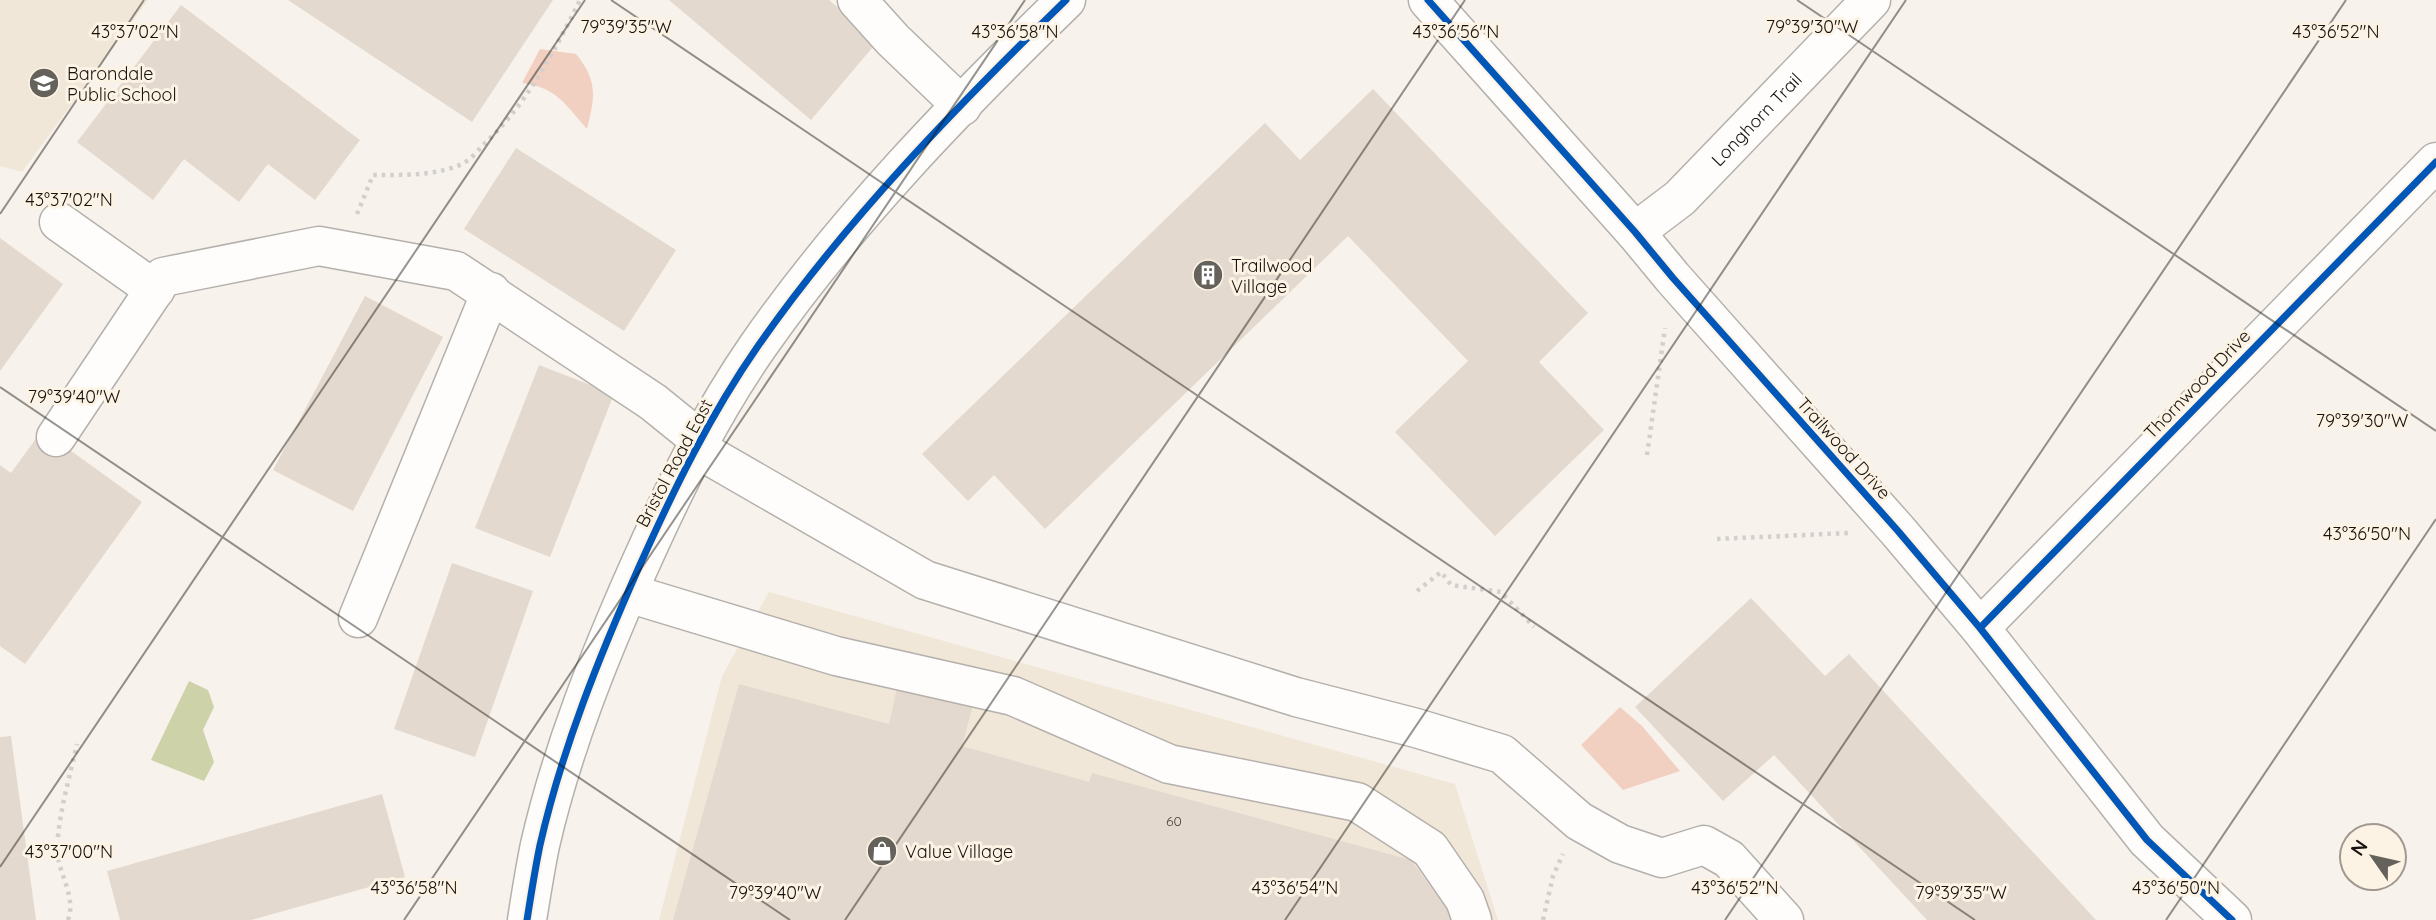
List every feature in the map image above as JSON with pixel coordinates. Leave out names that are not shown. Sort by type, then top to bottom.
[{"type":"street","points":[[858,0],[893,40],[962,106]]},
{"type":"street","name":"Bristol Road East","points":[[527,920],[540,845],[577,717],[628,593],[698,444],[758,347],[822,262],[904,167],[1066,0]]},
{"type":"street","name":"Trailwood Drive","points":[[1428,0],[1898,531],[1980,628],[2147,840],[2232,920]]},
{"type":"street","name":"Longhorn Trail","points":[[1635,232],[1680,198],[1871,0]]},
{"type":"street","name":"Thornwood Drive","points":[[1980,628],[2436,162]]},
{"type":"street","points":[[59,222],[155,289]]},
{"type":"street","points":[[56,437],[163,277],[319,246],[456,271],[653,402],[698,444],[925,580],[1296,697],[1416,728],[1502,754],[1579,821],[1620,844],[1662,858],[1704,845],[1729,859],[1784,920]]},
{"type":"street","points":[[358,618],[491,292]]},
{"type":"street","points":[[628,593],[836,656],[1013,696],[1169,764],[1357,802],[1430,849],[1465,900],[1472,920]]},
{"type":"path","points":[[342,250],[373,175],[418,174],[464,163],[498,131],[523,100],[561,38],[580,0]]},
{"type":"path","points":[[1647,455],[1673,278]]},
{"type":"path","points":[[1717,540],[1898,531]]},
{"type":"path","points":[[1417,590],[1441,572],[1451,585],[1502,592],[1534,627]]},
{"type":"path","points":[[68,920],[70,914],[67,888],[58,855],[61,817],[77,744]]},
{"type":"path","points":[[1543,920],[1553,876],[1579,821]]},
{"type":"shaded area","name":"Barondale Public School","points":[[0,0],[148,0],[22,172],[0,166]]},
{"type":"shaded area","points":[[540,49],[576,54],[583,64],[593,90],[587,129],[552,93],[544,88],[522,83]]},
{"type":"shaded area","points":[[769,592],[1455,784],[1498,920],[659,920],[722,676]]},
{"type":"shaded area","points":[[189,681],[208,690],[214,707],[203,730],[214,762],[204,781],[151,760]]},
{"type":"shaded area","points":[[1620,707],[1642,726],[1680,771],[1623,790],[1581,745]]},
{"type":"building","points":[[288,0],[553,0],[472,122]]},
{"type":"building","points":[[669,0],[829,0],[878,41],[811,120]]},
{"type":"building","points":[[181,5],[360,140],[315,200],[268,164],[239,202],[184,159],[153,200],[77,142]]},
{"type":"building","name":"Trailwood Village","points":[[1373,89],[1588,313],[1539,362],[1604,430],[1495,536],[1395,432],[1468,361],[1348,236],[1045,529],[994,475],[968,501],[922,454],[1265,123],[1300,160]]},
{"type":"building","points":[[516,148],[676,250],[624,331],[464,229]]},
{"type":"building","points":[[0,238],[63,284],[0,371]]},
{"type":"building","points":[[365,296],[443,337],[353,511],[273,470]]},
{"type":"building","points":[[539,365],[614,394],[550,557],[475,528]]},
{"type":"building","points":[[42,430],[142,502],[25,664],[0,646],[0,465],[11,473]]},
{"type":"building","points":[[452,563],[533,591],[475,757],[394,729]]},
{"type":"building","points":[[1751,598],[1825,676],[1849,654],[2096,920],[1927,920],[1774,755],[1723,801],[1635,707]]},
{"type":"building","name":"Value Village","points":[[900,675],[976,694],[962,746],[1089,782],[1092,773],[1411,860],[1456,920],[673,920],[739,684],[889,724]]},
{"type":"building","points":[[11,736],[36,920],[0,920],[0,737]]},
{"type":"building","points":[[382,794],[405,877],[251,920],[120,920],[107,871]]},
{"type":"cycle path","points":[[527,920],[549,809],[583,704],[652,539],[693,454],[724,399],[792,299],[865,209],[943,123],[1066,0]]},
{"type":"cycle path","points":[[1428,0],[1898,531],[1980,628],[2147,840],[2232,920]]},
{"type":"cycle path","points":[[1980,628],[2436,162]]},
{"type":"place","name":"Barondale Public School","points":[[44,83]]},
{"type":"place","name":"Trailwood Village","points":[[1208,275]]},
{"type":"place","name":"Value Village","points":[[882,851]]}]
